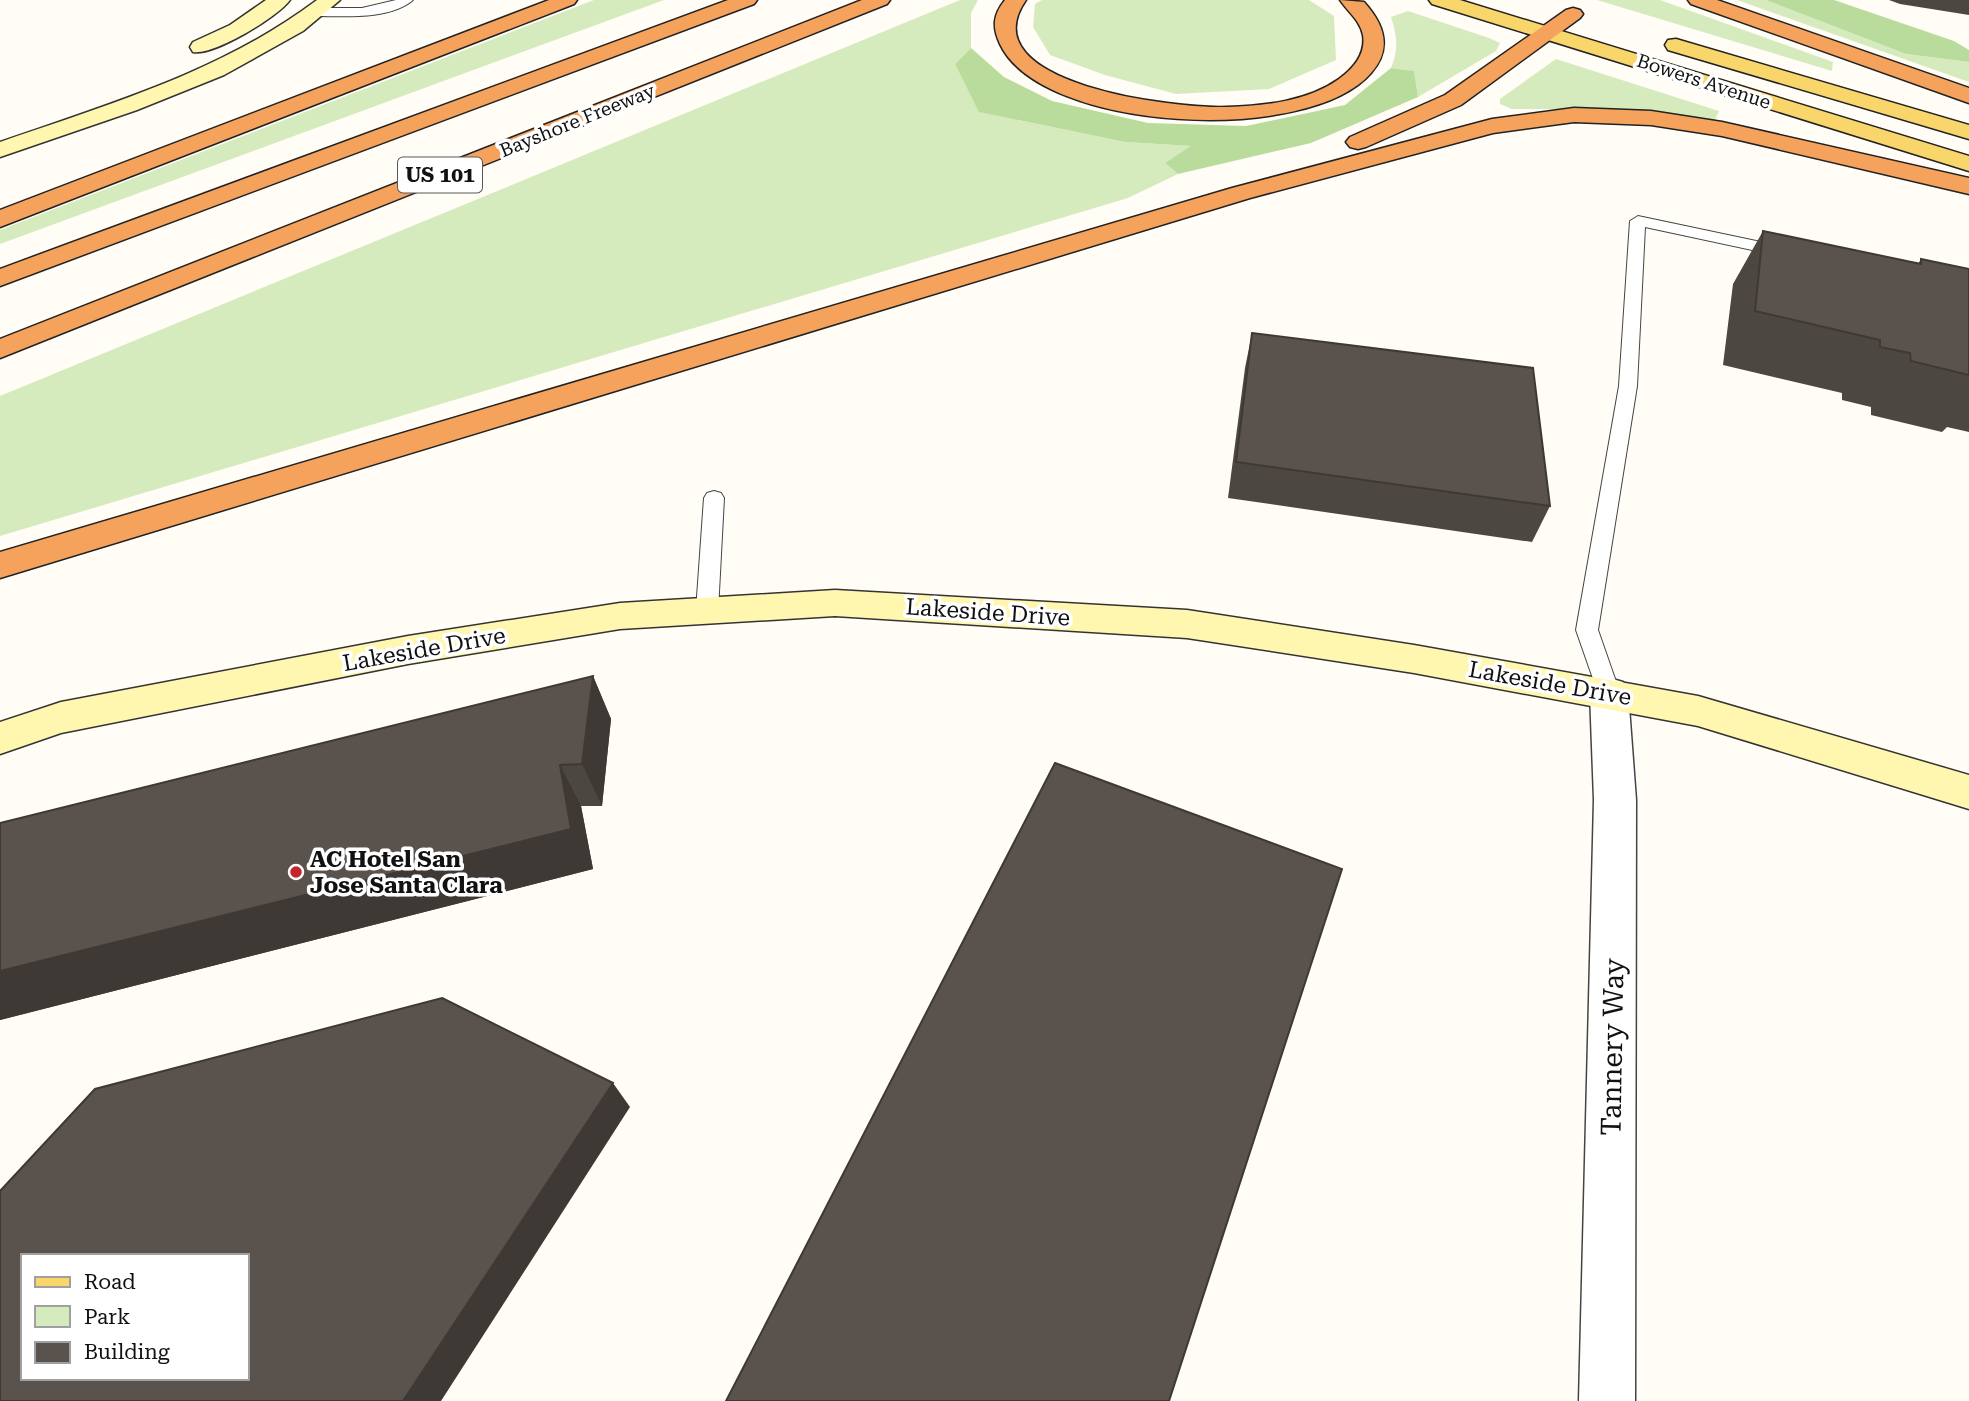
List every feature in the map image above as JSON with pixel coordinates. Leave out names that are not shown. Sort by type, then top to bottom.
[{"type":"highway","points":[[0,219],[567,0]]},
{"type":"highway","name":"US 101","points":[[0,278],[747,0]]},
{"type":"highway","name":"Bayshore Freeway","points":[[0,349],[880,0]]},
{"type":"highway","points":[[1016,0],[1008,7],[1004,24],[1007,42],[1033,71],[1084,93],[1114,102],[1186,113],[1224,115],[1281,108],[1329,94],[1352,81],[1375,51],[1374,35],[1367,16],[1350,0]]},
{"type":"highway","points":[[1698,0],[1969,96]]},
{"type":"highway","points":[[1241,193],[1453,100],[1549,33],[1573,13]]},
{"type":"highway","points":[[0,565],[1241,193],[1492,126],[1574,116],[1651,118],[1722,129],[1969,186]]},
{"type":"main road","name":"Bowers Avenue","points":[[1439,0],[1969,164]]},
{"type":"main road","points":[[1550,7],[1599,22]]},
{"type":"main road","name":"Bowers Avenue","points":[[1651,37],[1969,132]]},
{"type":"street","points":[[185,54],[237,29],[281,0]]},
{"type":"street","points":[[0,150],[197,77],[259,46],[323,6]]},
{"type":"street","name":"Lakeside Drive","points":[[0,738],[61,718],[408,650],[620,616],[835,603],[1187,624],[1609,693],[1698,711],[1969,792]]},
{"type":"street","name":"Tannery Way","points":[[1607,1401],[1615,800],[1609,693]]},
{"type":"lane","points":[[323,6],[361,13],[388,8],[407,0]]},
{"type":"lane","points":[[1609,693],[1587,630],[1628,386],[1637,221],[1799,255]]},
{"type":"lane","points":[[707,611],[714,498]]},
{"type":"green space","points":[[594,0],[664,0],[0,244],[0,230]]},
{"type":"green space","points":[[960,0],[978,0],[971,13],[971,48],[955,64],[980,112],[1125,142],[1192,146],[1165,163],[1178,174],[1128,198],[0,536],[0,396]]},
{"type":"green space","points":[[1042,0],[1309,0],[1334,16],[1336,60],[1269,89],[1176,94],[1105,75],[1050,55],[1033,27],[1035,4]]},
{"type":"green space","points":[[1597,0],[1660,0],[1833,62],[1832,71]]},
{"type":"green space","points":[[1737,0],[1766,0],[1906,54],[1969,62],[1969,82]]},
{"type":"green space","points":[[1766,0],[1834,0],[1954,41],[1969,50],[1969,62],[1906,54]]},
{"type":"green space","points":[[1408,11],[1500,43],[1496,51],[1418,97],[1414,71],[1391,68],[1396,43],[1391,17]]},
{"type":"green space","points":[[971,48],[1004,77],[1052,101],[1148,123],[1246,126],[1345,105],[1391,68],[1414,71],[1418,97],[1311,143],[1178,174],[1165,163],[1191,146],[1125,142],[979,112],[955,64]]},
{"type":"green space","points":[[1556,59],[1719,111],[1714,122],[1602,109],[1512,109],[1500,104],[1500,99]]},
{"type":"building","points":[[1763,231],[1921,264],[1921,259],[1969,269],[1969,375],[1911,361],[1910,353],[1880,347],[1880,340],[1755,311]]},
{"type":"building","points":[[1252,333],[1533,368],[1550,506],[1236,462]]},
{"type":"building","name":"AC Hotel San Jose Santa Clara","points":[[593,676],[582,764],[560,765],[571,829],[0,971],[0,823]]},
{"type":"building","points":[[1055,763],[1342,869],[1169,1401],[726,1401]]},
{"type":"building","points":[[442,998],[613,1083],[403,1401],[0,1401],[0,1191],[95,1089]]},
{"type":"place","name":"AC Hotel San Jose Santa Clara","points":[[296,872]]}]
